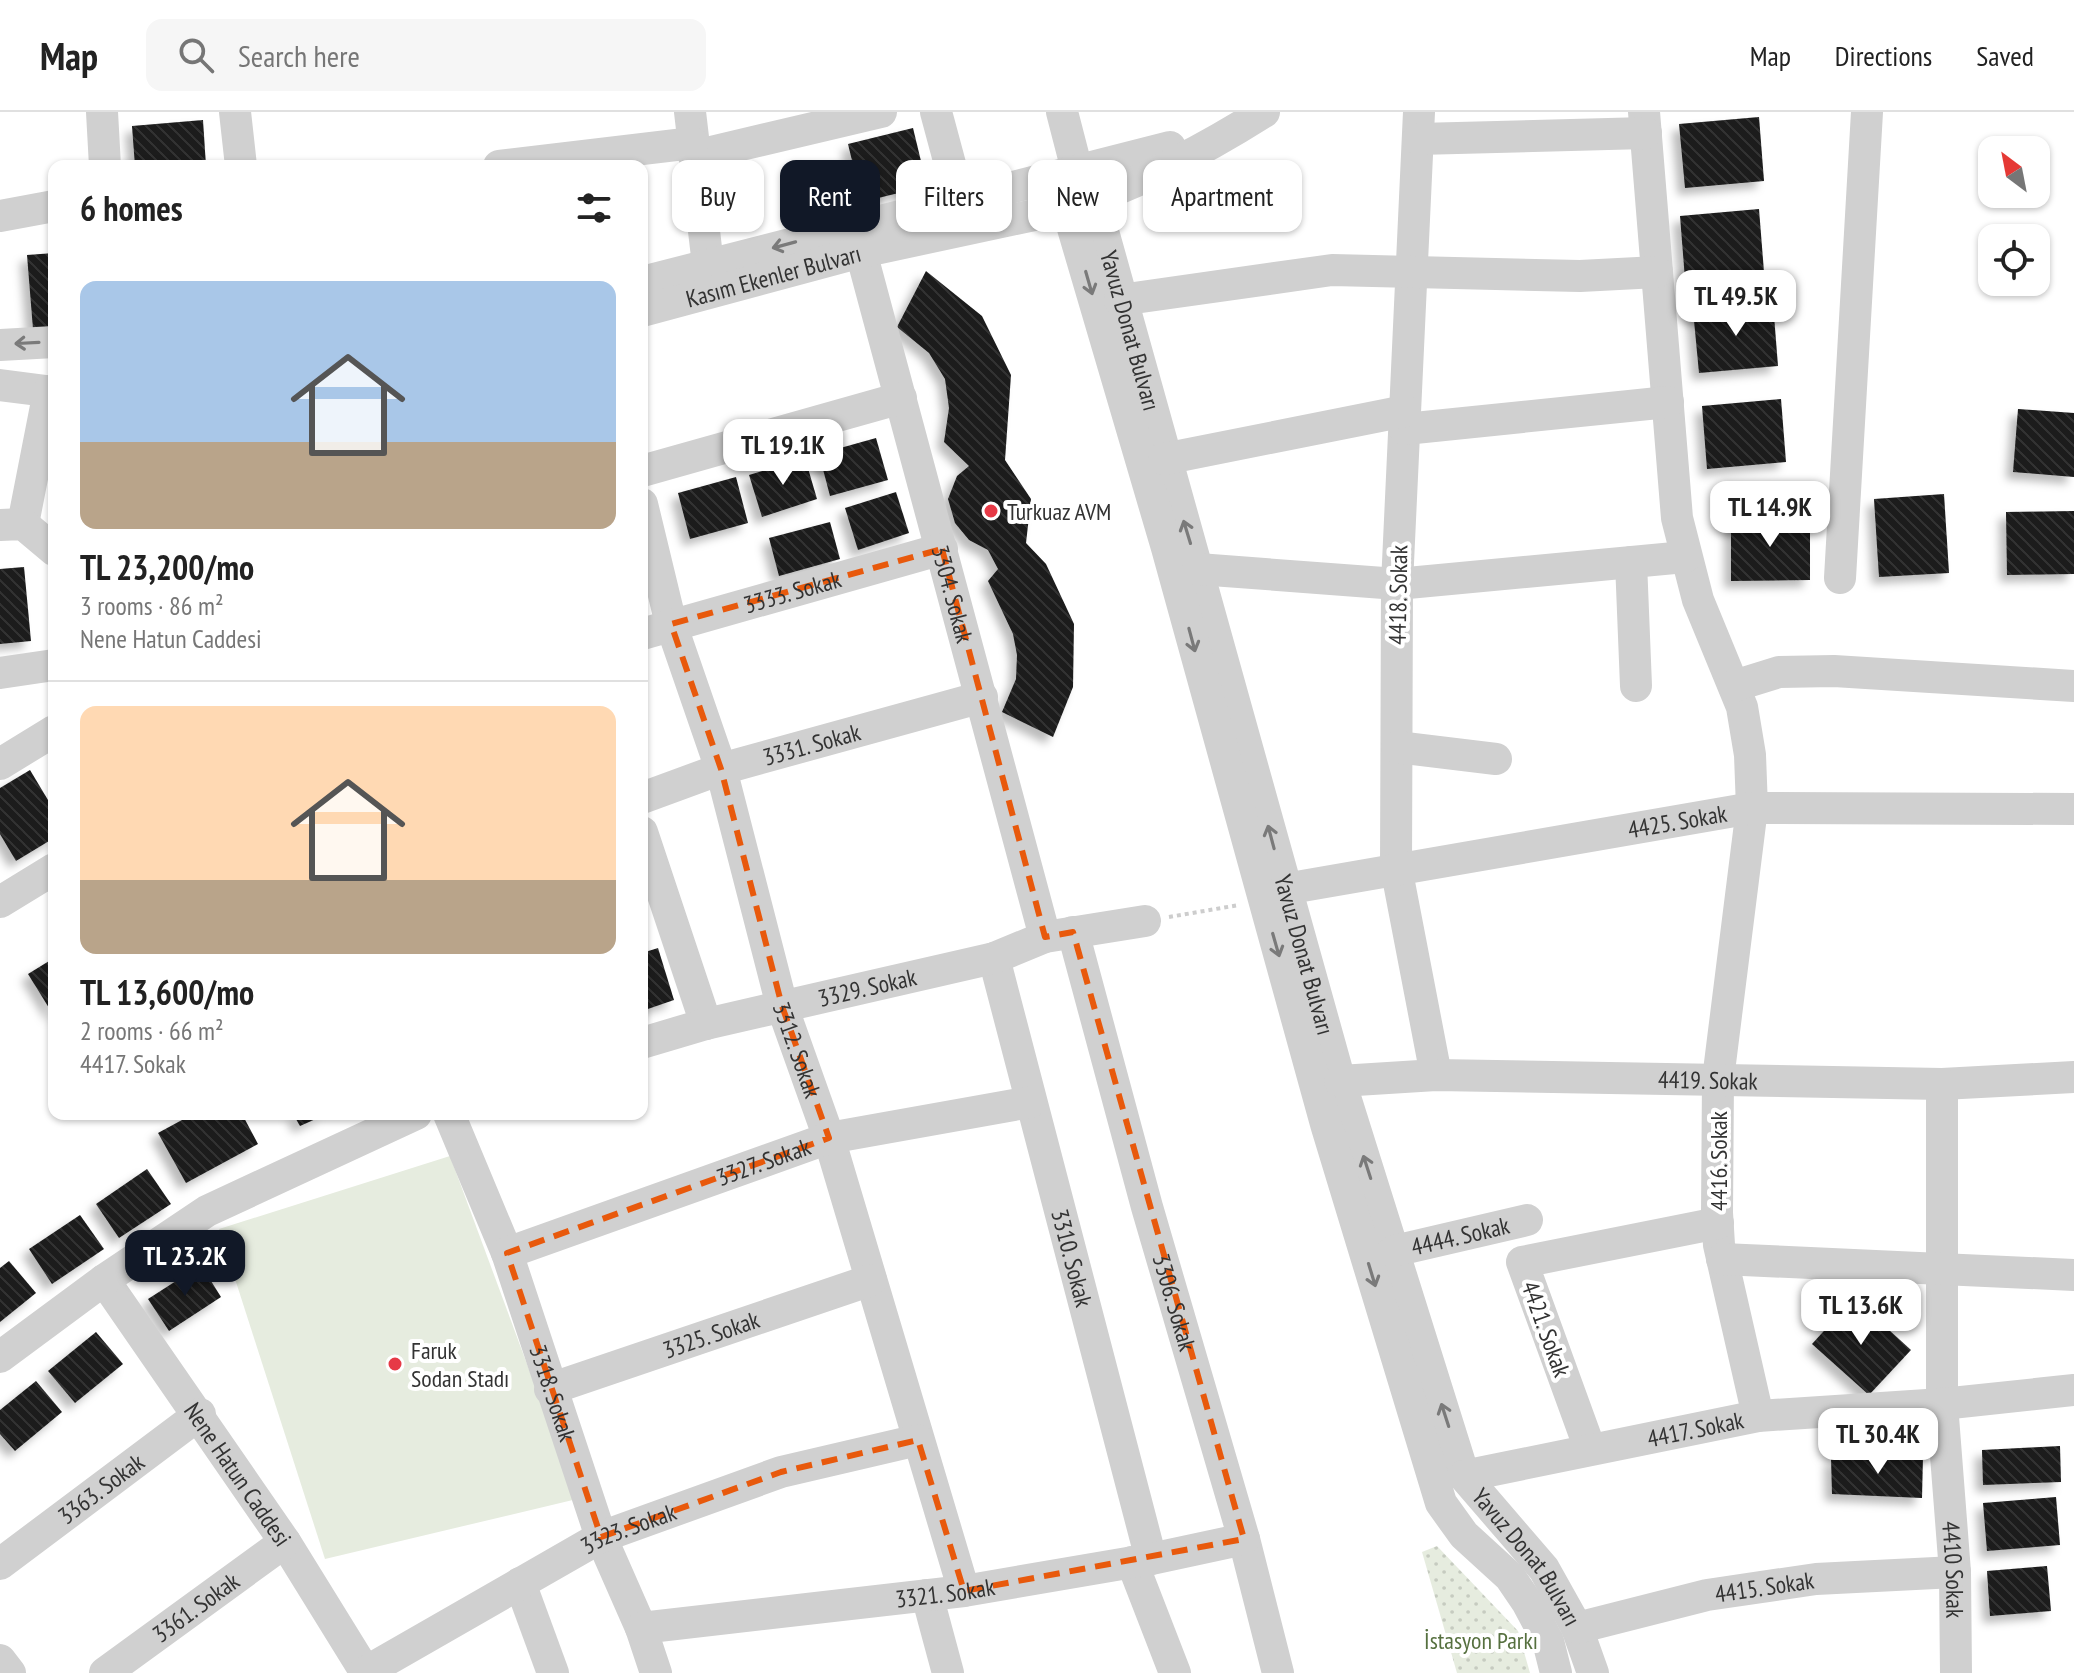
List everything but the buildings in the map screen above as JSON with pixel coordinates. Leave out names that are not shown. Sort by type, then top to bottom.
[{"type":"street","points":[[102,112],[105,160]]},
{"type":"street","points":[[235,112],[240,160]]},
{"type":"street","points":[[539,160],[881,112]]},
{"type":"street","points":[[936,112],[949,160]]},
{"type":"street","points":[[1062,112],[1074,160]]},
{"type":"street","points":[[1233,131],[1264,112]]},
{"type":"street","points":[[1840,578],[1867,112]]},
{"type":"street","points":[[1419,125],[1645,123]]},
{"type":"street","name":"4416. Sokak","points":[[1645,123],[1677,518],[1685,557],[1742,707],[1750,755],[1752,808],[1718,1079],[1718,1223],[1722,1259],[1758,1416]]},
{"type":"street","name":"4418. Sokak","points":[[1419,125],[1397,584],[1396,867],[1436,1075]]},
{"type":"street","name":"Kasım Ekenler Bulvarı","points":[[1117,160],[1233,131]]},
{"type":"street","name":"Kasım Ekenler Bulvarı","points":[[1127,182],[1233,131]]},
{"type":"street","points":[[692,137],[708,265]]},
{"type":"street","name":"Kasım Ekenler Bulvarı","points":[[648,280],[1028,183]]},
{"type":"street","points":[[0,216],[48,207]]},
{"type":"street","name":"Kasım Ekenler Bulvarı","points":[[648,309],[861,252],[1028,215]]},
{"type":"street","name":"Yavuz Donat Bulvarı","points":[[1087,232],[1167,548],[1326,1124],[1441,1503],[1464,1535],[1510,1577],[1527,1602],[1548,1641],[1556,1673]]},
{"type":"street","name":"Yavuz Donat Bulvarı","points":[[1092,232],[1120,300],[1340,1081],[1464,1476],[1544,1569],[1577,1628],[1593,1673]]},
{"type":"street","name":"3304. Sokak","points":[[861,252],[982,697],[1059,934]]},
{"type":"street","points":[[1120,300],[1332,270],[1580,276],[1657,272]]},
{"type":"street","points":[[0,345],[48,342]]},
{"type":"street","points":[[0,385],[48,391]]},
{"type":"street","points":[[648,469],[901,398]]},
{"type":"street","points":[[1164,459],[1405,420],[1668,402]]},
{"type":"street","points":[[48,404],[12,524],[48,546]]},
{"type":"street","name":"3333. Sokak","points":[[656,629],[942,549]]},
{"type":"street","points":[[1198,569],[1397,584],[1685,557]]},
{"type":"street","name":"3312. Sokak","points":[[648,558],[656,629],[721,769],[782,1006],[829,1138],[964,1591]]},
{"type":"street","points":[[1631,562],[1636,686]]},
{"type":"street","points":[[0,673],[48,666]]},
{"type":"street","points":[[1734,686],[1779,672],[1834,671],[2074,686]]},
{"type":"street","name":"3331. Sokak","points":[[648,796],[721,769],[982,697]]},
{"type":"street","points":[[0,764],[48,735]]},
{"type":"street","points":[[1397,747],[1496,759]]},
{"type":"street","name":"4425. Sokak","points":[[1285,889],[1396,867],[1752,808],[2074,809]]},
{"type":"street","points":[[648,850],[706,1024]]},
{"type":"street","points":[[0,902],[48,873]]},
{"type":"street","name":"3329. Sokak","points":[[648,1041],[706,1024],[994,958],[1059,934],[1152,920]]},
{"type":"street","name":"3306. Sokak","points":[[1059,934],[1147,1207],[1244,1539],[1278,1673]]},
{"type":"street","name":"3310. Sokak","points":[[994,958],[1142,1561],[1175,1673]]},
{"type":"street","name":"4419. Sokak","points":[[1340,1081],[1436,1075],[1942,1084],[2074,1077]]},
{"type":"street","name":"4410 Sokak","points":[[1942,1084],[1942,1404],[1955,1572],[1956,1673]]},
{"type":"street","name":"3327. Sokak","points":[[507,1253],[829,1138],[1030,1102]]},
{"type":"street","points":[[0,1357],[104,1280],[207,1211],[403,1120]]},
{"type":"street","name":"3318. Sokak","points":[[452,1120],[507,1253],[601,1537],[641,1628],[656,1673]]},
{"type":"street","name":"4444. Sokak","points":[[1394,1251],[1527,1220]]},
{"type":"street","name":"4421. Sokak","points":[[1590,1449],[1522,1262],[1718,1223]]},
{"type":"street","points":[[1722,1259],[2074,1275]]},
{"type":"street","name":"Nene Hatun Caddesi","points":[[104,1280],[200,1414],[285,1542],[365,1673]]},
{"type":"street","name":"3325. Sokak","points":[[550,1389],[871,1280]]},
{"type":"street","name":"4417. Sokak","points":[[1464,1476],[1758,1416],[1942,1404],[2074,1390]]},
{"type":"street","name":"3363. Sokak","points":[[0,1564],[200,1414]]},
{"type":"street","name":"3323. Sokak","points":[[365,1673],[601,1537],[781,1472],[918,1440]]},
{"type":"street","name":"3321. Sokak","points":[[641,1628],[964,1591],[1142,1561],[1244,1539]]},
{"type":"street","name":"3361. Sokak","points":[[105,1673],[285,1542]]},
{"type":"street","name":"4415. Sokak","points":[[1577,1628],[1738,1591],[1816,1579],[1955,1572]]},
{"type":"street","points":[[520,1583],[553,1673]]},
{"type":"street","points":[[927,1595],[948,1673]]},
{"type":"street","points":[[0,1660],[10,1673]]},
{"type":"path","points":[[1152,920],[1241,904]]},
{"type":"highlighted area","points":[[942,549],[1045,937],[1073,932],[1244,1539],[964,1591],[918,1440],[781,1472],[601,1537],[507,1253],[829,1138],[782,1006],[721,769],[671,624]]},
{"type":"green space","name":"Faruk Sodan Stadı","points":[[450,1156],[577,1499],[325,1559],[219,1229]]},
{"type":"green space","name":"İstasyon Parkı","points":[[1437,1546],[1518,1631],[1530,1673],[1457,1673],[1422,1552]]},
{"type":"place","name":"Turkuaz AVM","points":[[991,511]]},
{"type":"place","name":"Faruk Sodan Stadı","points":[[395,1364]]}]
